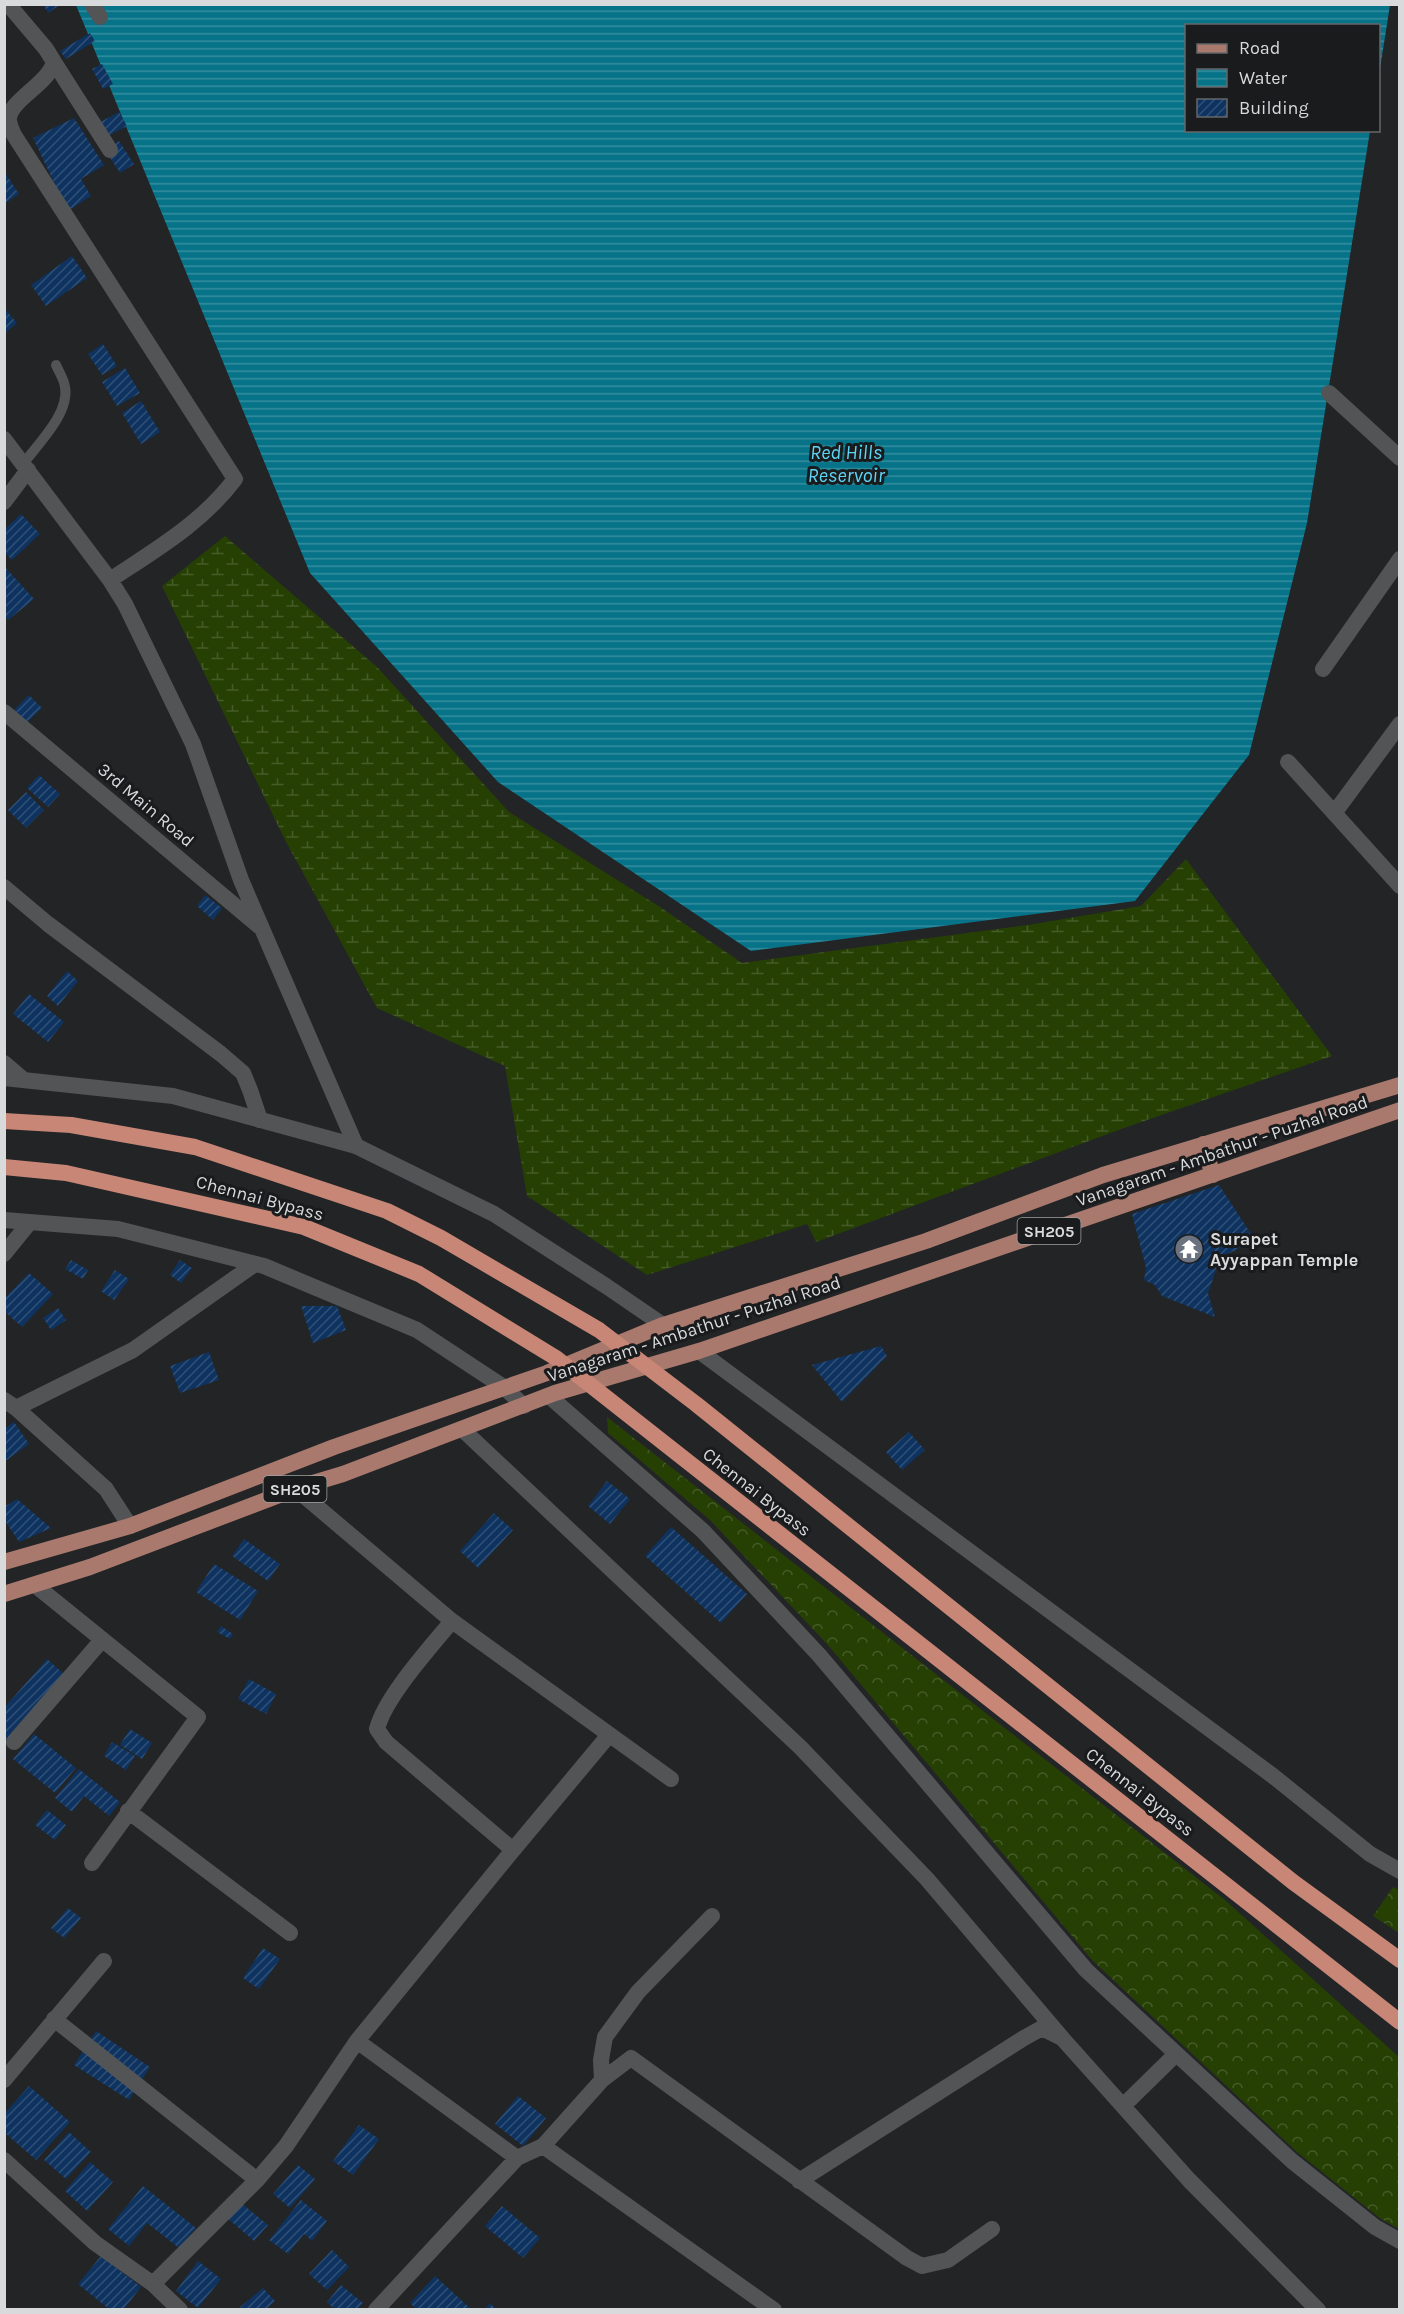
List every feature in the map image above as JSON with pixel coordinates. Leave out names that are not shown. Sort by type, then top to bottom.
[{"type":"highway","name":"Chennai Bypass","points":[[4,1121],[71,1125],[195,1147],[387,1211],[441,1238],[599,1330],[696,1404],[1293,1882],[1400,1960]]},
{"type":"highway","name":"Chennai Bypass","points":[[4,1167],[66,1173],[304,1227],[419,1274],[556,1358],[1400,2022]]},
{"type":"main road","points":[[4,1562],[130,1526],[324,1450],[547,1373],[663,1325],[926,1240],[1103,1174],[1400,1084]]},
{"type":"main road","name":"Vanagaram - Ambathur - Puzhal Road","points":[[4,1594],[90,1568],[549,1396],[699,1351],[1400,1110]]},
{"type":"main road","points":[[1203,1144],[1213,1175]]},
{"type":"street","points":[[8,4],[46,49],[110,150]]},
{"type":"street","points":[[54,62],[51,73],[12,109],[9,120],[14,135],[235,479],[221,498],[193,524],[110,580]]},
{"type":"street","points":[[1329,393],[1400,458]]},
{"type":"street","points":[[4,439],[110,580],[124,604],[193,744],[241,880],[356,1146]]},
{"type":"street","points":[[4,502],[26,467]]},
{"type":"street","points":[[1323,669],[1400,558]]},
{"type":"street","name":"3rd Main Road","points":[[4,712],[262,928]]},
{"type":"street","points":[[1335,812],[1400,724]]},
{"type":"street","points":[[1288,762],[1399,886]]},
{"type":"street","points":[[4,887],[48,924],[222,1054],[243,1073],[260,1120]]},
{"type":"street","points":[[4,1063],[24,1080]]},
{"type":"street","points":[[4,1078],[173,1096],[356,1146],[494,1214],[663,1325]]},
{"type":"street","points":[[4,1220],[118,1229],[255,1264],[417,1330],[505,1388],[524,1406]]},
{"type":"street","points":[[4,1254],[30,1222]]},
{"type":"street","points":[[130,1526],[106,1490],[10,1404],[134,1350],[255,1264]]},
{"type":"street","points":[[699,1351],[1273,1776],[1370,1854],[1400,1871]]},
{"type":"street","points":[[549,1396],[704,1531],[819,1655],[1086,1970],[1292,2161],[1375,2227],[1400,2241]]},
{"type":"street","points":[[462,1429],[800,1747],[927,1879],[1062,2038],[1189,2180],[1318,2310]]},
{"type":"street","points":[[296,1489],[452,1621],[671,1779]]},
{"type":"street","points":[[35,1585],[198,1717],[92,1863]]},
{"type":"street","points":[[452,1621],[389,1701],[380,1716],[377,1729],[386,1742],[513,1850]]},
{"type":"street","points":[[14,1742],[102,1640]]},
{"type":"street","points":[[153,2284],[257,2180],[286,2146],[357,2041],[609,1735]]},
{"type":"street","points":[[128,1811],[290,1933]]},
{"type":"street","points":[[602,2080],[601,2060],[605,2037],[638,1992],[712,1916]]},
{"type":"street","points":[[4,2080],[104,1961]]},
{"type":"street","points":[[54,2019],[257,2180]]},
{"type":"street","points":[[799,2181],[1042,2028],[1062,2038]]},
{"type":"street","points":[[357,2041],[517,2158]]},
{"type":"street","points":[[1123,2106],[1176,2054]]},
{"type":"street","points":[[376,2310],[517,2158],[543,2146],[602,2080],[631,2058],[799,2181],[907,2258],[922,2266],[948,2260],[992,2229]]},
{"type":"street","points":[[543,2146],[774,2310]]},
{"type":"street","points":[[4,2160],[95,2243],[153,2284],[180,2310]]},
{"type":"lane","points":[[26,467],[62,413],[66,398],[65,385],[56,365]]},
{"type":"green space","points":[[225,536],[377,667],[509,812],[660,907],[742,963],[1028,925],[1141,906],[1186,859],[1332,1056],[1124,1128],[816,1242],[807,1224],[647,1275],[527,1196],[505,1066],[377,1008],[285,840],[162,586]]},
{"type":"green space","points":[[607,1417],[1225,1900],[1399,2057],[1399,2229],[1381,2219],[1297,2152],[1093,1961],[827,1644],[710,1520],[608,1433]]},
{"type":"green space","points":[[1393,1887],[1399,1890],[1399,1933],[1373,1916]]},
{"type":"water","name":"Red Hills Reservoir","points":[[76,5],[1390,5],[1380,69],[1380,24],[1185,24],[1185,132],[1370,132],[1307,523],[1249,755],[1135,901],[751,951],[498,782],[310,573]]},
{"type":"building","points":[[43,4],[61,4],[48,13]]},
{"type":"building","points":[[90,33],[95,41],[66,59],[60,51]]},
{"type":"building","points":[[102,64],[113,84],[103,89],[92,69]]},
{"type":"building","points":[[119,112],[127,126],[98,141],[91,127]]},
{"type":"building","points":[[74,118],[104,165],[81,179],[91,196],[69,210],[33,138]]},
{"type":"building","points":[[119,141],[134,164],[120,173],[105,150]]},
{"type":"building","points":[[6,174],[19,194],[4,204],[4,175]]},
{"type":"building","points":[[72,256],[87,278],[46,306],[31,285]]},
{"type":"building","points":[[4,308],[17,323],[4,334]]},
{"type":"building","points":[[103,344],[117,366],[102,375],[88,354]]},
{"type":"building","points":[[125,368],[140,393],[117,406],[102,382]]},
{"type":"building","points":[[141,401],[160,432],[141,444],[122,413]]},
{"type":"building","points":[[21,514],[40,534],[12,560],[4,552],[4,530]]},
{"type":"building","points":[[4,566],[34,599],[8,620],[4,616]]},
{"type":"building","points":[[29,695],[42,708],[19,730],[7,717]]},
{"type":"building","points":[[39,775],[60,794],[48,807],[27,788]]},
{"type":"building","points":[[26,792],[44,810],[26,828],[8,810]]},
{"type":"building","points":[[205,895],[222,908],[213,920],[197,906]]},
{"type":"building","points":[[67,971],[78,981],[58,1006],[47,996]]},
{"type":"building","points":[[29,994],[64,1022],[48,1042],[13,1014]]},
{"type":"building","name":"Surapet Ayyappan Temple","points":[[1219,1185],[1255,1240],[1220,1258],[1208,1293],[1215,1317],[1162,1296],[1155,1285],[1144,1280],[1146,1268],[1132,1214]]},
{"type":"building","points":[[71,1260],[88,1270],[83,1279],[65,1269]]},
{"type":"building","points":[[180,1260],[192,1268],[181,1283],[170,1275]]},
{"type":"building","points":[[115,1270],[129,1279],[114,1300],[101,1291]]},
{"type":"building","points":[[29,1273],[53,1294],[22,1327],[4,1311],[4,1299]]},
{"type":"building","points":[[301,1306],[337,1306],[346,1330],[313,1343]]},
{"type":"building","points":[[58,1308],[66,1320],[51,1330],[43,1318]]},
{"type":"building","points":[[881,1346],[887,1356],[842,1402],[812,1365]]},
{"type":"building","points":[[209,1352],[219,1380],[180,1393],[170,1366]]},
{"type":"building","points":[[14,1422],[29,1444],[4,1462],[4,1429]]},
{"type":"building","points":[[909,1432],[925,1450],[902,1470],[886,1452]]},
{"type":"building","points":[[607,1481],[630,1499],[610,1524],[588,1506]]},
{"type":"building","points":[[17,1499],[51,1528],[19,1542],[4,1519],[4,1507]]},
{"type":"building","points":[[494,1513],[513,1530],[478,1568],[460,1551]]},
{"type":"building","points":[[671,1527],[747,1594],[721,1623],[645,1556]]},
{"type":"building","points":[[244,1539],[280,1564],[268,1581],[232,1556]]},
{"type":"building","points":[[214,1564],[258,1591],[240,1620],[196,1592]]},
{"type":"building","points":[[221,1626],[233,1634],[230,1639],[217,1632]]},
{"type":"building","points":[[47,1659],[64,1674],[4,1742],[4,1708]]},
{"type":"building","points":[[249,1679],[276,1694],[266,1714],[238,1699]]},
{"type":"building","points":[[130,1729],[152,1743],[142,1759],[120,1745]]},
{"type":"building","points":[[34,1734],[76,1768],[55,1793],[13,1759]]},
{"type":"building","points":[[112,1742],[135,1756],[126,1770],[104,1756]]},
{"type":"building","points":[[79,1769],[120,1802],[109,1816],[84,1796],[72,1812],[55,1798]]},
{"type":"building","points":[[47,1810],[66,1825],[55,1840],[35,1825]]},
{"type":"building","points":[[68,1908],[81,1918],[64,1938],[51,1928]]},
{"type":"building","points":[[263,1948],[280,1959],[259,1989],[243,1978]]},
{"type":"building","points":[[96,2031],[150,2067],[129,2100],[74,2065]]},
{"type":"building","points":[[29,2086],[70,2122],[36,2160],[4,2132],[4,2114]]},
{"type":"building","points":[[518,2096],[546,2118],[523,2146],[495,2124]]},
{"type":"building","points":[[359,2125],[379,2139],[353,2175],[333,2161]]},
{"type":"building","points":[[69,2132],[91,2152],[66,2179],[44,2160]]},
{"type":"building","points":[[90,2162],[113,2182],[87,2211],[65,2191]]},
{"type":"building","points":[[298,2165],[315,2179],[290,2208],[273,2194]]},
{"type":"building","points":[[143,2186],[196,2228],[179,2248],[147,2223],[129,2246],[108,2229]]},
{"type":"building","points":[[301,2200],[327,2221],[312,2241],[304,2234],[288,2254],[269,2240]]},
{"type":"building","points":[[240,2202],[268,2225],[254,2241],[227,2218]]},
{"type":"building","points":[[502,2206],[540,2238],[523,2258],[485,2226]]},
{"type":"building","points":[[332,2250],[349,2267],[327,2290],[309,2274]]},
{"type":"building","points":[[101,2256],[141,2287],[123,2310],[110,2310],[78,2284]]},
{"type":"building","points":[[198,2261],[221,2279],[198,2308],[176,2291]]},
{"type":"building","points":[[435,2276],[472,2310],[417,2310],[410,2303]]},
{"type":"building","points":[[341,2285],[363,2303],[357,2310],[335,2310],[327,2302]]},
{"type":"building","points":[[263,2288],[275,2301],[265,2310],[242,2310],[240,2307]]},
{"type":"building","points":[[490,2303],[497,2310],[484,2310]]},
{"type":"place","name":"Surapet Ayyappan Temple","points":[[1189,1249]]}]
